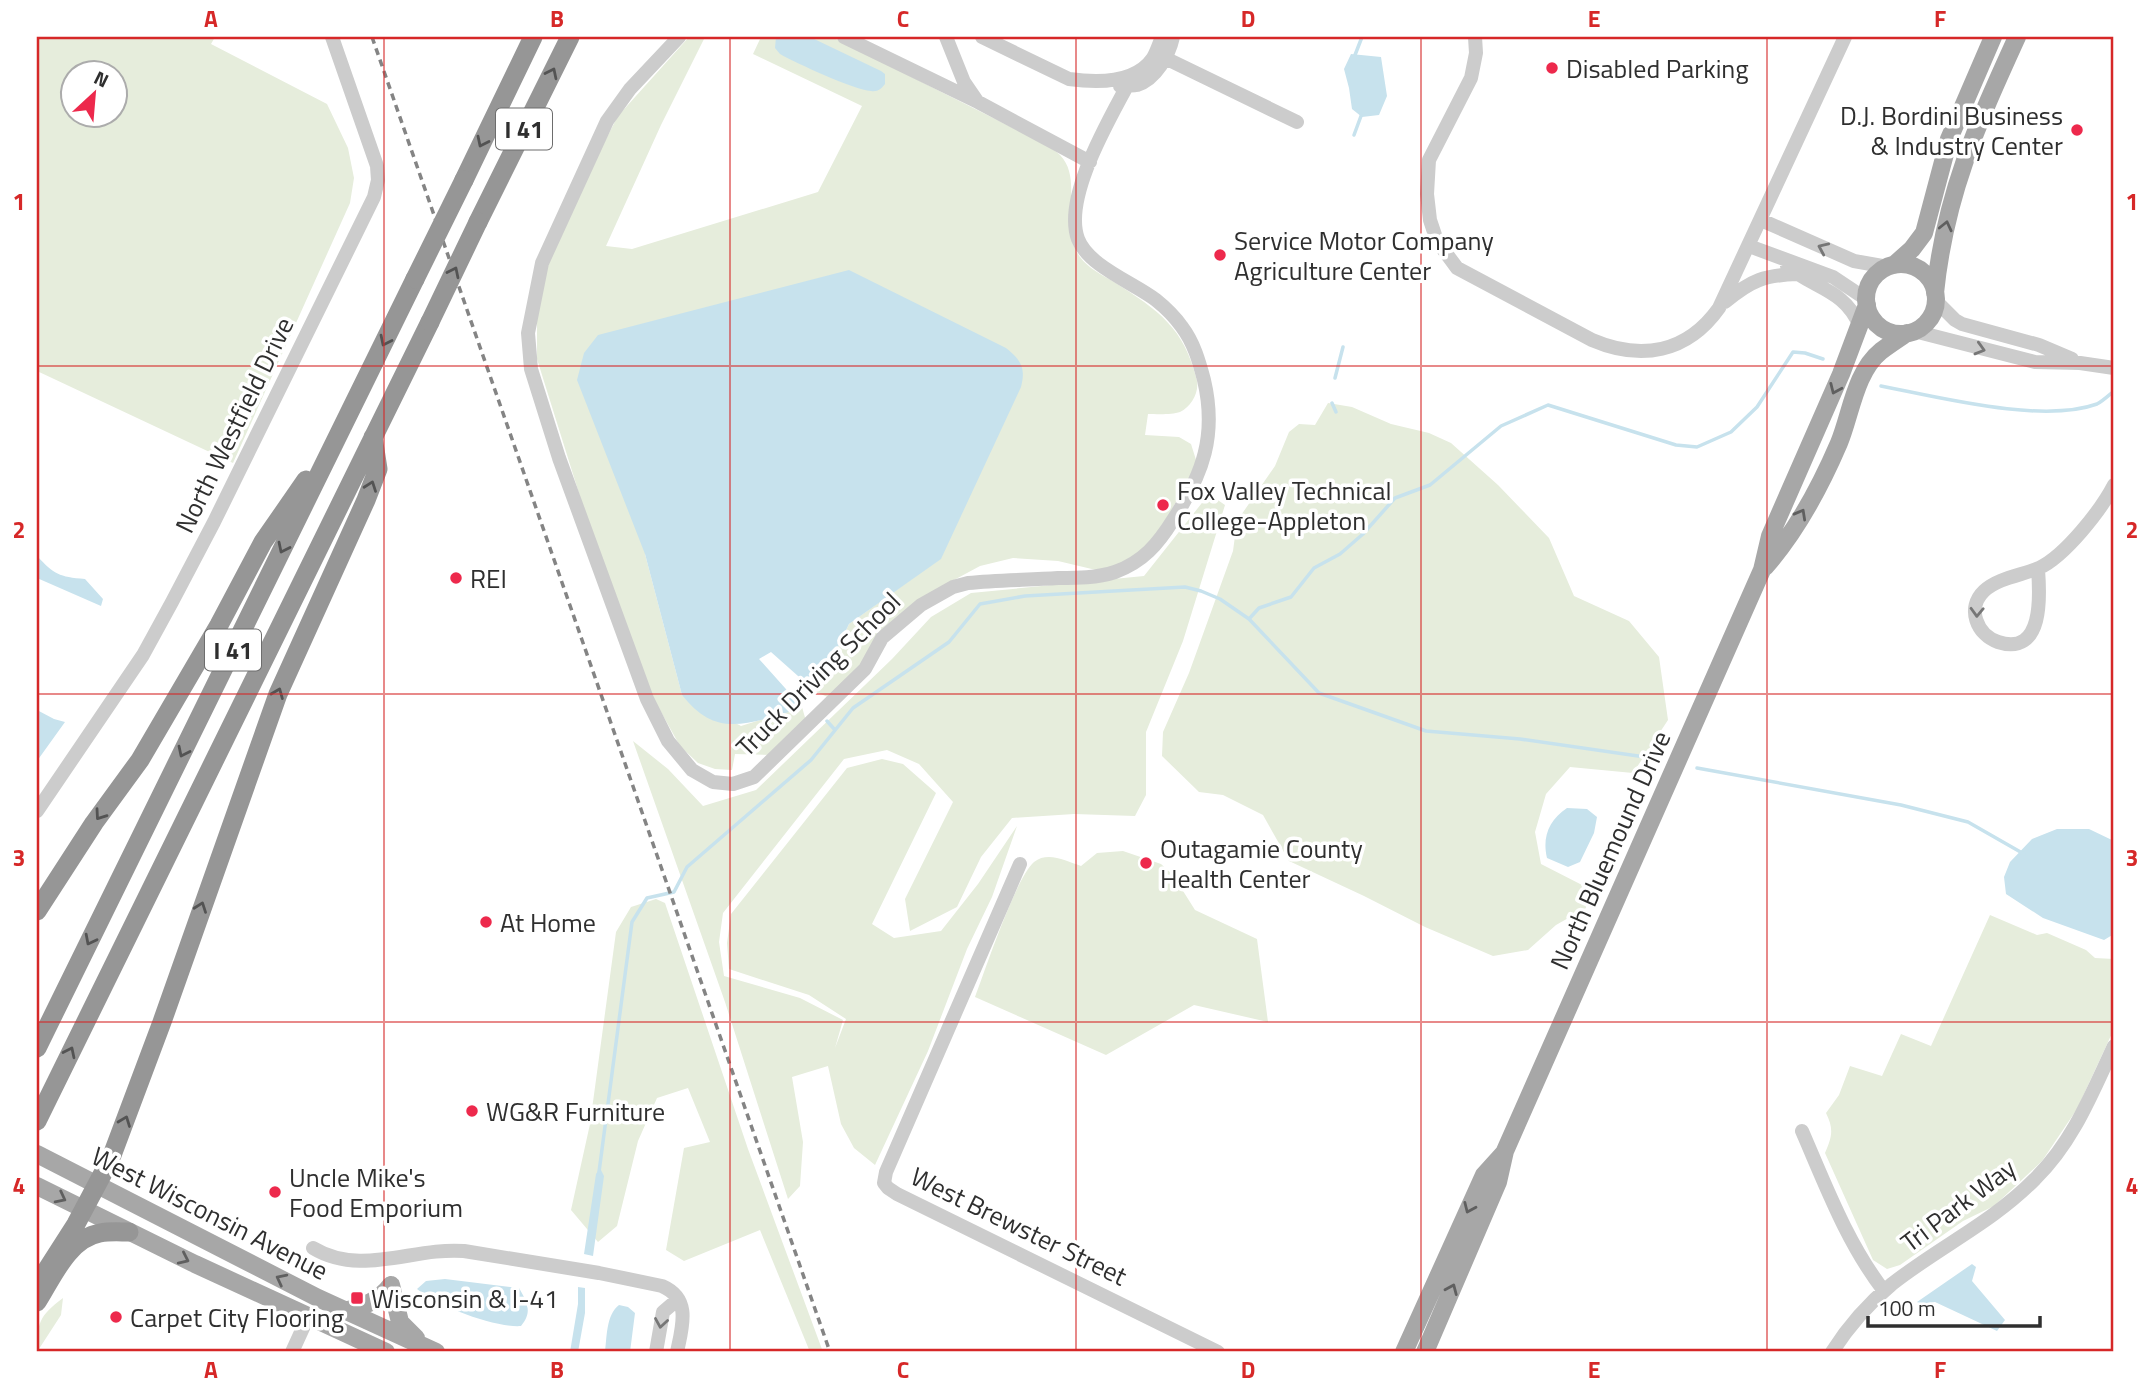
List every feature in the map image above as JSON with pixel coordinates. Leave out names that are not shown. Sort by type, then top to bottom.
[{"type":"highway","name":"I 41","points":[[37,1048],[533,37]]},
{"type":"highway","name":"I 41","points":[[38,1117],[570,37]]},
{"type":"highway","points":[[37,911],[139,760],[219,625],[263,542],[346,421]]},
{"type":"highway","points":[[37,1285],[84,1210],[111,1157],[162,1022],[278,694],[378,468],[373,437]]},
{"type":"highway","points":[[37,1302],[78,1244],[92,1235],[104,1232],[129,1232]]},
{"type":"main road","points":[[1993,37],[1949,139],[1924,233],[1912,249],[1872,280],[1866,302],[1872,318],[1881,328],[1894,333],[1910,332],[1929,319],[1935,296],[1940,252],[1960,171],[1978,123],[2017,37]]},
{"type":"main road","points":[[1891,266],[1908,265],[1920,271],[1930,280],[1935,296]]},
{"type":"main road","name":"North Bluemound Drive","points":[[1425,1352],[1498,1182],[1505,1151],[1762,570],[1770,536],[1841,374],[1860,326],[1866,302]]},
{"type":"main road","name":"North Bluemound Drive","points":[[1762,570],[1785,544],[1839,443],[1865,371],[1880,352],[1910,332]]},
{"type":"main road","name":"North Bluemound Drive","points":[[1404,1352],[1484,1175],[1505,1151]]},
{"type":"main road","name":"West Wisconsin Avenue","points":[[37,1154],[345,1311],[436,1352]]},
{"type":"main road","name":"West Wisconsin Avenue","points":[[37,1186],[386,1352]]},
{"type":"main road","points":[[345,1311],[368,1304],[383,1295],[391,1285]]},
{"type":"main road","points":[[391,1285],[395,1309],[403,1326],[436,1352]]},
{"type":"street","name":"North Westfield Drive","points":[[37,811],[143,655],[214,522],[374,197],[378,180],[377,166],[332,37]]},
{"type":"street","name":"Truck Driving School","points":[[679,37],[630,89],[607,121],[542,263],[528,333],[531,369],[548,424],[647,699],[667,741],[678,755],[692,770],[713,782],[733,784],[754,777],[865,669],[882,638],[921,605],[953,587],[968,583],[1093,577],[1114,572],[1149,554],[1182,507],[1198,475],[1209,438],[1210,407],[1199,358],[1189,338],[1170,312],[1106,268],[1082,246],[1076,228],[1079,190],[1127,86]]},
{"type":"street","points":[[844,37],[978,102],[1090,162]]},
{"type":"street","points":[[946,37],[964,82],[978,102]]},
{"type":"street","points":[[982,37],[1069,79],[1084,81],[1112,80],[1134,75],[1152,59],[1162,37]]},
{"type":"street","points":[[1087,89],[1139,85],[1154,75],[1165,58],[1173,37]]},
{"type":"street","points":[[1475,37],[1476,53],[1472,73],[1432,151],[1427,174],[1430,220],[1437,241],[1457,268],[1592,341],[1626,351],[1654,350],[1676,344],[1699,331],[1719,308],[1754,281],[1772,275],[1800,274]]},
{"type":"street","points":[[1719,308],[1845,37]]},
{"type":"street","points":[[1165,58],[1297,122]]},
{"type":"street","points":[[1761,220],[1854,261],[1891,266]]},
{"type":"street","points":[[1749,246],[1833,277],[1866,302]]},
{"type":"street","points":[[1780,259],[1790,269],[1838,295],[1854,311],[1860,326]]},
{"type":"street","points":[[1935,296],[1955,320],[1962,324],[2039,345],[2080,363]]},
{"type":"street","points":[[1910,332],[2035,362],[2080,363],[2114,368]]},
{"type":"street","points":[[2038,569],[2040,603],[2035,628],[2028,637],[2014,644],[1990,640],[1979,628],[1976,620],[1976,603],[1985,590],[2022,573],[2038,569],[2077,536],[2103,504],[2114,485]]},
{"type":"street","name":"West Brewster Street","points":[[1020,864],[886,1172],[884,1183],[897,1194],[1218,1352]]},
{"type":"street","name":"Tri Park Way","points":[[1832,1352],[1861,1314],[1884,1291],[2000,1210],[2036,1178],[2061,1149],[2076,1126],[2114,1046]]},
{"type":"street","points":[[1802,1131],[1851,1241],[1884,1291]]},
{"type":"street","points":[[313,1248],[324,1255],[347,1260],[387,1260],[444,1251],[464,1251],[635,1280],[670,1290],[677,1300],[684,1312],[677,1352]]},
{"type":"street","points":[[387,1260],[391,1285]]},
{"type":"street","points":[[656,1352],[663,1312],[677,1300]]},
{"type":"street","points":[[292,1352],[308,1317]]},
{"type":"green space","points":[[37,37],[215,37],[211,44],[327,104],[348,148],[354,178],[350,203],[233,463],[37,371]]},
{"type":"green space","points":[[689,37],[705,37],[606,246],[632,249],[818,192],[862,106],[753,54],[761,37],[832,37],[1037,140],[1060,155],[1070,178],[1071,232],[1080,257],[1091,268],[1144,302],[1168,322],[1185,347],[1197,381],[1193,399],[1184,410],[1173,414],[1148,414],[1145,435],[1179,437],[1191,444],[1197,463],[1159,533],[1142,551],[1116,566],[1096,570],[1058,561],[1013,558],[980,566],[954,580],[863,663],[830,698],[816,692],[849,624],[941,558],[645,554],[682,695],[741,726],[802,707],[806,721],[772,755],[735,754],[732,770],[715,769],[698,763],[680,746],[647,687],[593,538],[537,359],[537,306],[548,263],[590,169],[618,116]]},
{"type":"green space","points":[[1328,403],[1352,407],[1391,424],[1429,433],[1451,443],[1498,485],[1549,538],[1574,596],[1629,621],[1659,657],[1668,720],[1633,773],[1570,767],[1546,794],[1535,832],[1541,864],[1584,886],[1586,908],[1556,925],[1528,950],[1493,956],[1425,927],[1289,861],[1263,815],[1223,795],[1199,792],[1162,756],[1163,732],[1189,673],[1233,551],[1237,521],[1275,466],[1289,432],[1299,424],[1315,425]]},
{"type":"green space","points":[[1209,494],[1225,505],[1183,641],[1146,732],[1146,795],[1135,816],[1074,814],[1012,818],[981,857],[957,907],[910,931],[905,899],[953,802],[919,764],[887,750],[844,759],[723,913],[719,942],[724,976],[800,998],[843,1020],[835,1048],[846,1019],[809,995],[729,969],[727,943],[731,914],[847,768],[882,759],[903,764],[936,793],[872,924],[894,938],[941,931],[978,884],[1017,826],[992,897],[967,949],[928,1051],[875,1165],[854,1148],[841,1124],[828,1066],[792,1077],[803,1142],[800,1186],[788,1199],[725,1002],[633,741],[668,769],[703,806],[756,790],[892,659],[931,617],[971,593],[1144,576]]},
{"type":"green space","points":[[1123,851],[1161,864],[1173,875],[1195,910],[1257,939],[1268,1022],[1194,1005],[1106,1055],[975,997],[1010,904],[1034,862],[1051,857],[1081,866],[1097,853]]},
{"type":"green space","points":[[656,899],[665,903],[748,1149],[823,1352],[810,1352],[760,1230],[684,1261],[666,1250],[684,1148],[710,1142],[688,1088],[657,1098],[638,1141],[617,1226],[598,1242],[571,1210],[590,1124],[616,932],[631,907]]},
{"type":"green space","points":[[1990,915],[2037,935],[2047,933],[2086,950],[2095,958],[2114,959],[2114,1029],[2077,1109],[2042,1161],[1994,1206],[1963,1221],[1900,1265],[1887,1269],[1873,1260],[1825,1153],[1831,1133],[1826,1113],[1839,1095],[1850,1066],[1882,1076],[1901,1034],[1931,1046]]},
{"type":"green space","points":[[63,1298],[61,1315],[37,1352],[41,1321]]},
{"type":"water","points":[[776,37],[810,37],[881,71],[885,74],[885,84],[879,90],[871,91],[825,76],[780,54],[775,48]]},
{"type":"water","points":[[1351,54],[1381,57],[1387,96],[1379,115],[1362,117],[1352,109],[1344,69]]},
{"type":"water","points":[[849,270],[1006,348],[1021,365],[1021,387],[941,559],[849,624],[816,692],[771,652],[759,659],[802,707],[752,722],[719,722],[700,713],[682,695],[645,554],[577,380],[584,353],[598,335]]},
{"type":"water","points":[[37,556],[58,574],[85,579],[103,599],[101,606],[37,578]]},
{"type":"water","points":[[37,710],[65,722],[37,761]]},
{"type":"water","points":[[1567,808],[1587,809],[1597,817],[1594,833],[1580,862],[1568,867],[1547,858],[1545,843],[1551,824]]},
{"type":"water","points":[[2057,829],[2089,829],[2114,841],[2114,934],[2104,940],[2043,918],[2006,894],[2004,877],[2010,862],[2032,839]]},
{"type":"water","points":[[600,1168],[604,1176],[593,1256],[584,1254],[596,1174]]},
{"type":"water","points":[[1972,1264],[1976,1267],[1972,1281],[2005,1320],[1997,1331],[1935,1302],[1917,1302]]},
{"type":"water","points":[[445,1279],[519,1288],[528,1307],[525,1321],[521,1326],[510,1326],[482,1320],[438,1302],[417,1289],[426,1281]]},
{"type":"water","points":[[578,1287],[585,1288],[585,1313],[578,1352],[570,1352],[578,1304]]},
{"type":"water","points":[[619,1305],[628,1307],[635,1313],[630,1352],[605,1352],[609,1320]]},
{"type":"waterway","points":[[1355,55],[1362,37]]},
{"type":"waterway","points":[[1354,135],[1361,116]]},
{"type":"waterway","points":[[1335,378],[1343,347]]},
{"type":"waterway","points":[[1249,619],[1259,608],[1291,597],[1314,568],[1340,554],[1363,534],[1395,498],[1430,485],[1501,426],[1548,405],[1676,445],[1697,447],[1731,432],[1757,407],[1793,352],[1823,359]]},
{"type":"waterway","points":[[1881,386],[1990,407],[2048,411],[2097,404],[2114,391]]},
{"type":"waterway","points":[[1332,403],[1336,412]]},
{"type":"waterway","points":[[599,1172],[632,922],[647,898],[674,892],[687,867],[811,760],[853,708],[949,642],[980,604],[1025,596],[1185,587],[1220,599],[1249,619],[1319,693],[1426,731],[1520,739],[1645,757]]},
{"type":"waterway","points":[[827,721],[835,730]]},
{"type":"waterway","points":[[1697,768],[1901,805],[1968,822],[2024,854]]},
{"type":"railway","points":[[372,37],[830,1352]]},
{"type":"place","name":"Disabled Parking","points":[[1552,68]]},
{"type":"place","name":"D.J. Bordini Business & Industry Center","points":[[2077,130]]},
{"type":"place","name":"Service Motor Company Agriculture Center","points":[[1220,255]]},
{"type":"place","name":"Fox Valley Technical College-Appleton","points":[[1163,505]]},
{"type":"place","name":"REI","points":[[456,578]]},
{"type":"place","name":"Outagamie County Health Center","points":[[1146,863]]},
{"type":"place","name":"At Home","points":[[486,922]]},
{"type":"place","name":"WG&R Furniture","points":[[472,1111]]},
{"type":"place","name":"Uncle Mike's Food Emporium","points":[[275,1192]]},
{"type":"place","name":"Wisconsin & I-41","points":[[357,1298]]},
{"type":"place","name":"Carpet City Flooring","points":[[116,1317]]}]
